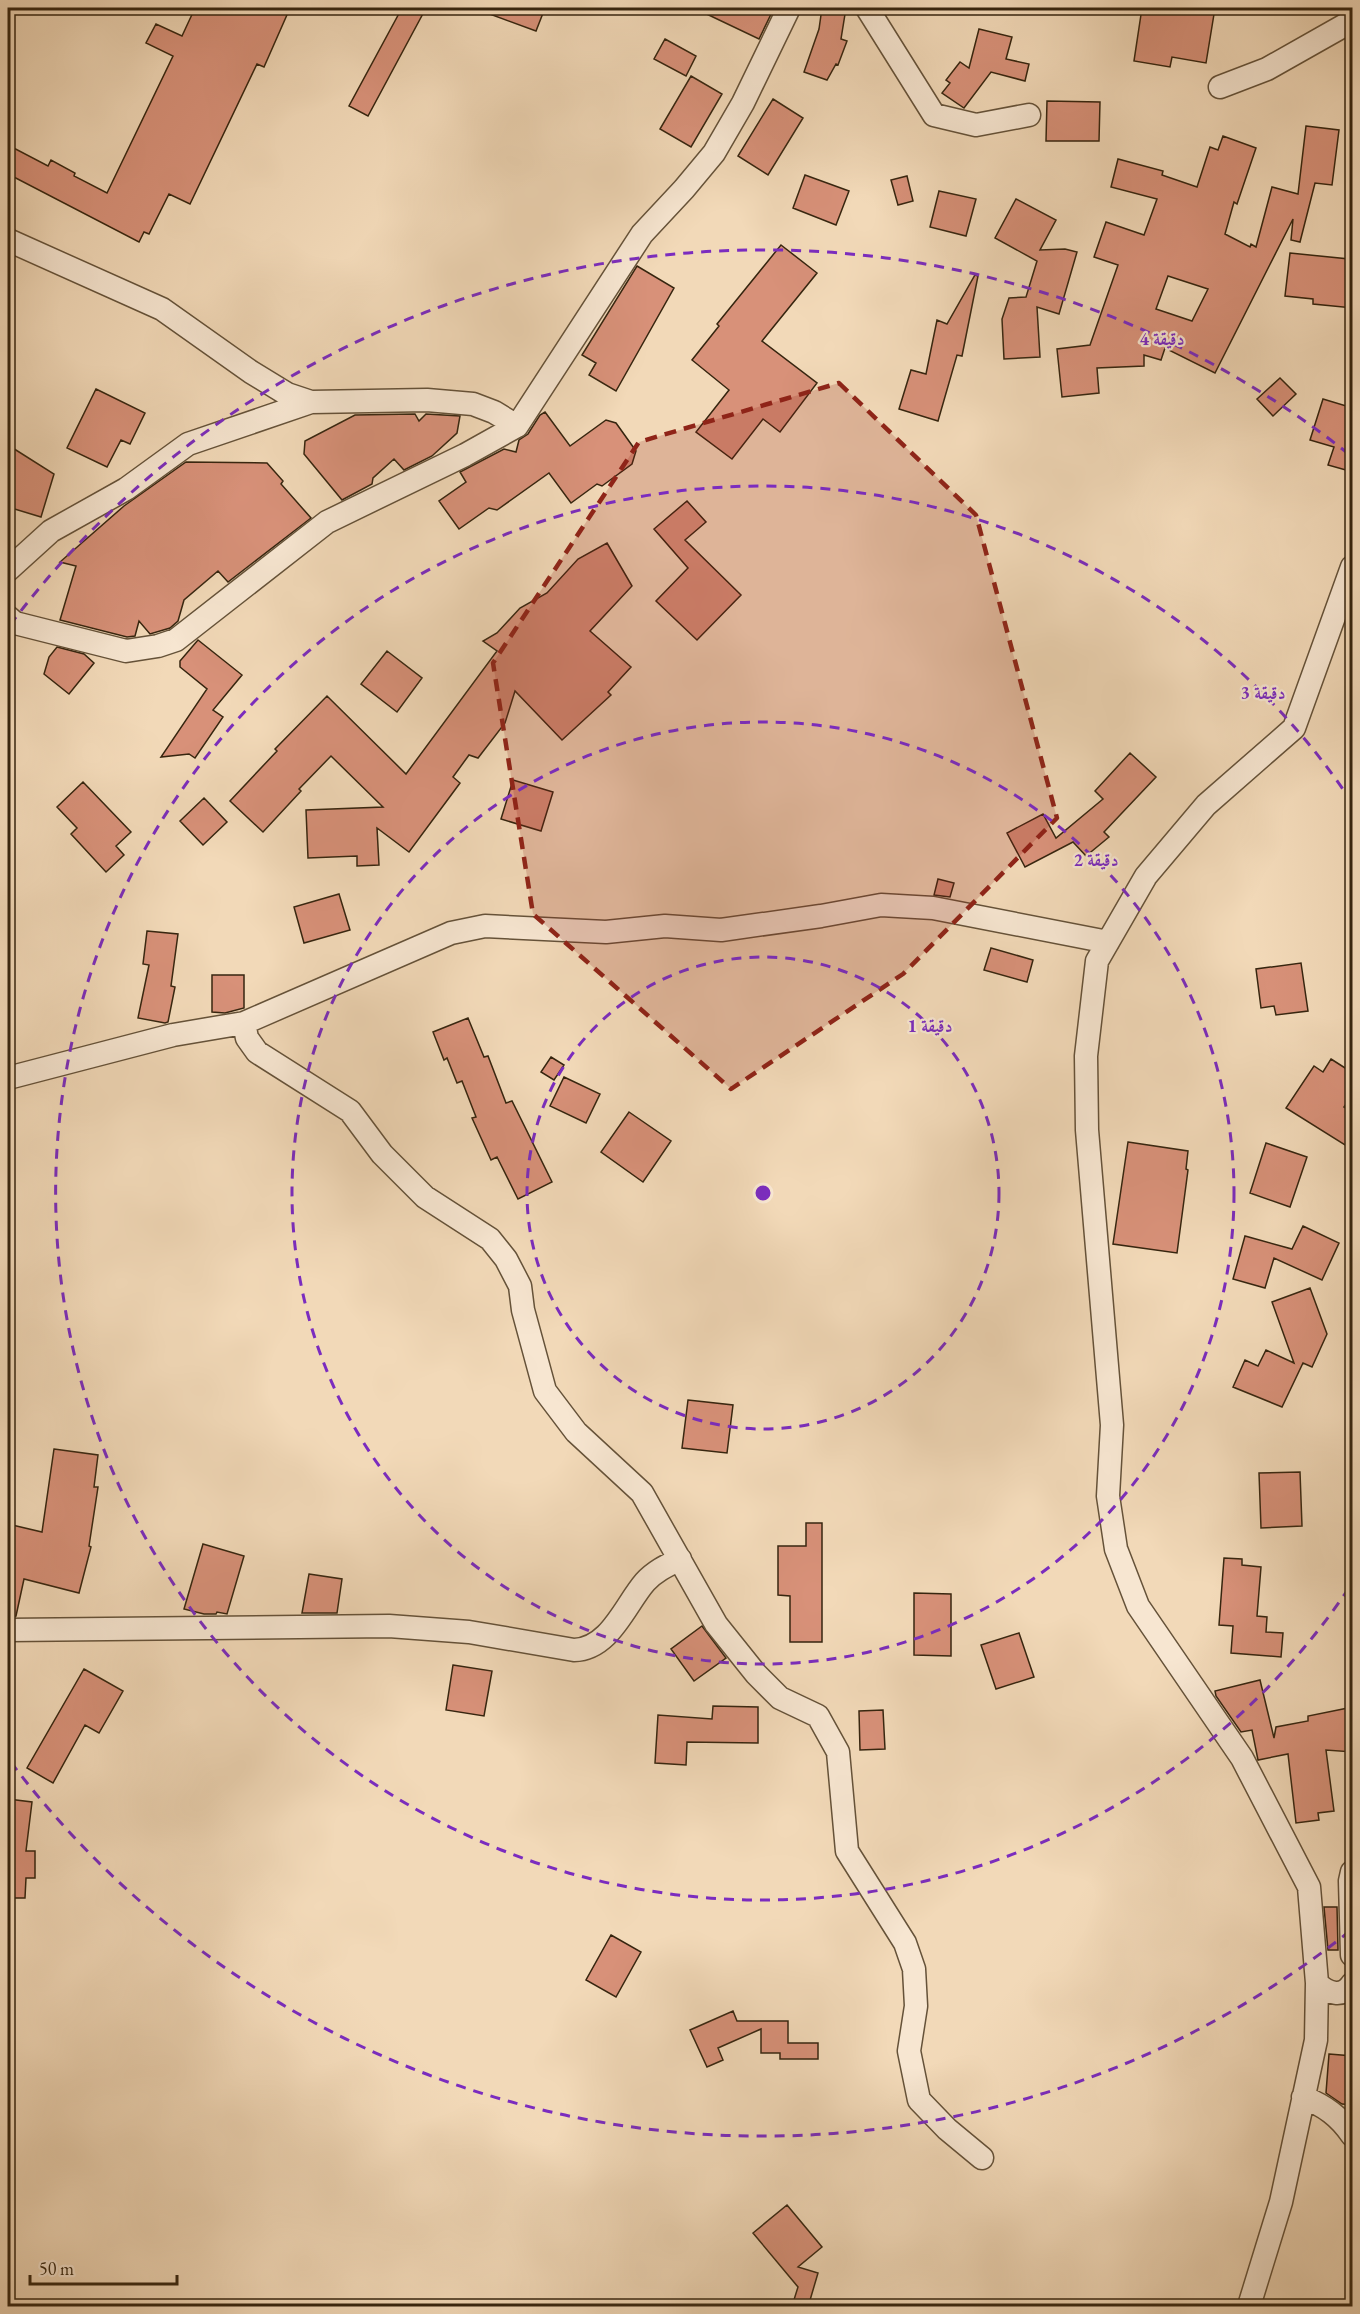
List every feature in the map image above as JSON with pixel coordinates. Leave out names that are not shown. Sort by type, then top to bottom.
[{"type":"street","points":[[8,617],[15,623],[126,651],[158,646],[176,640],[327,522],[465,455],[517,426],[642,234],[714,153],[743,103],[789,8]]},
{"type":"street","points":[[867,8],[934,115],[976,125],[1029,115]]},
{"type":"street","points":[[1220,87],[1267,69],[1353,21]]},
{"type":"street","points":[[8,240],[162,309],[251,372],[288,394],[311,402]]},
{"type":"street","points":[[8,570],[51,531],[126,489],[188,444],[311,402],[427,400],[473,404],[494,412],[517,426]]},
{"type":"street","points":[[1249,2307],[1281,2202],[1316,2040],[1317,1983],[1309,1887],[1242,1758],[1138,1606],[1116,1549],[1108,1496],[1112,1425],[1087,1130],[1086,1056],[1098,961],[1108,942],[1146,876],[1206,805],[1294,728],[1353,567]]},
{"type":"street","points":[[8,1078],[173,1035],[244,1023],[452,933],[485,926],[606,932],[665,926],[721,930],[880,905],[933,908],[1108,942]]},
{"type":"street","points":[[244,1023],[247,1038],[257,1052],[350,1111],[382,1154],[425,1197],[490,1239],[506,1259],[520,1286],[523,1310],[545,1391],[576,1432],[642,1493],[716,1624],[756,1674],[780,1698],[818,1716],[838,1752],[847,1851],[904,1943],[914,1969],[916,2006],[909,2050],[919,2100],[947,2129],[982,2158]]},
{"type":"street","points":[[8,1630],[389,1626],[469,1632],[585,1650],[602,1641],[646,1580],[662,1568],[680,1559]]},
{"type":"street","points":[[1353,1872],[1350,1881],[1353,1954]]},
{"type":"street","points":[[1317,1983],[1326,1992],[1339,1994],[1353,1984]]},
{"type":"street","points":[[1303,2097],[1322,2105],[1343,2121],[1353,2135]]},
{"type":"highlighted area","points":[[839,383],[976,515],[1057,818],[903,974],[731,1089],[533,914],[493,663],[639,442]]},
{"type":"building","points":[[195,8],[290,8],[264,67],[257,64],[190,204],[169,194],[149,234],[144,232],[139,242],[8,174],[8,145],[48,166],[51,160],[75,173],[74,176],[107,193],[173,56],[146,43],[156,24],[182,36]]},
{"type":"building","points":[[402,8],[426,8],[368,116],[349,106]]},
{"type":"building","points":[[476,8],[545,8],[536,31]]},
{"type":"building","points":[[694,8],[774,8],[759,39]]},
{"type":"building","points":[[822,8],[846,8],[841,39],[847,41],[838,65],[836,64],[827,80],[804,72],[819,29]]},
{"type":"building","points":[[1142,8],[1215,8],[1206,63],[1172,57],[1170,67],[1134,61]]},
{"type":"building","points":[[979,29],[1012,37],[1006,59],[1029,64],[1025,81],[991,72],[964,108],[942,93],[950,83],[946,80],[960,62],[969,68]]},
{"type":"building","points":[[665,39],[696,56],[686,76],[654,59]]},
{"type":"building","points":[[691,76],[722,94],[691,147],[660,129]]},
{"type":"building","points":[[773,99],[803,118],[768,175],[738,156]]},
{"type":"building","points":[[1047,101],[1100,102],[1099,141],[1046,141]]},
{"type":"building","points":[[1306,126],[1339,130],[1332,185],[1315,183],[1300,242],[1291,240],[1293,219],[1215,373],[1165,348],[1161,360],[1144,355],[1144,366],[1097,368],[1099,393],[1062,397],[1057,349],[1090,345],[1118,265],[1094,257],[1106,222],[1144,235],[1157,199],[1111,187],[1118,159],[1163,171],[1162,175],[1197,187],[1210,147],[1218,150],[1223,136],[1256,148],[1237,204],[1234,202],[1225,234],[1250,247],[1251,244],[1256,247],[1272,187],[1298,194]],"holes":[[[1168,276],[1208,289],[1192,321],[1156,309]]]},
{"type":"building","points":[[805,175],[849,191],[836,225],[793,208]]},
{"type":"building","points":[[907,176],[913,201],[898,205],[891,180]]},
{"type":"building","points":[[939,191],[976,199],[966,236],[930,227]]},
{"type":"building","points":[[1016,199],[1056,220],[1040,250],[1065,249],[1077,252],[1059,314],[1037,307],[1040,357],[1004,359],[1002,319],[1009,298],[1026,297],[1037,261],[995,238]]},
{"type":"building","points":[[781,245],[817,273],[762,341],[817,383],[780,432],[763,419],[732,459],[696,432],[729,390],[692,360],[719,326],[717,324]]},
{"type":"building","points":[[1290,253],[1349,259],[1348,269],[1353,269],[1353,308],[1313,304],[1313,299],[1285,296]]},
{"type":"building","points":[[637,266],[674,288],[616,391],[589,375],[596,363],[582,355]]},
{"type":"building","points":[[975,275],[978,276],[962,356],[957,355],[938,421],[899,409],[911,370],[926,374],[937,320],[947,324]]},
{"type":"building","points":[[1280,378],[1296,394],[1273,416],[1257,399]]},
{"type":"building","points":[[96,389],[145,413],[130,444],[121,440],[107,467],[67,448]]},
{"type":"building","points":[[1323,399],[1353,408],[1353,472],[1328,465],[1334,447],[1310,440]]},
{"type":"building","points":[[545,412],[570,446],[606,420],[616,423],[636,451],[632,464],[602,486],[597,484],[571,503],[549,473],[497,510],[489,508],[459,529],[439,501],[466,482],[460,472],[504,449],[516,452],[519,440],[528,434],[540,415]]},
{"type":"building","points":[[415,414],[419,421],[426,414],[460,416],[457,433],[432,456],[404,470],[394,459],[373,478],[372,484],[342,500],[304,454],[305,441],[355,415]]},
{"type":"building","points":[[8,445],[54,474],[41,517],[8,507]]},
{"type":"building","points":[[186,462],[267,463],[283,481],[281,484],[311,518],[228,582],[218,571],[184,600],[178,621],[170,628],[150,634],[139,621],[135,636],[127,637],[60,620],[76,566],[60,562],[124,506]]},
{"type":"building","points":[[687,501],[706,522],[685,540],[741,595],[697,640],[656,601],[688,568],[654,529]]},
{"type":"building","points":[[607,543],[632,586],[590,631],[631,667],[608,692],[611,695],[562,740],[515,691],[505,723],[478,758],[469,755],[453,777],[460,783],[409,852],[377,828],[379,865],[357,866],[357,856],[308,858],[306,810],[383,807],[331,756],[299,789],[301,791],[263,832],[230,801],[277,751],[275,749],[327,696],[406,774],[497,651],[483,641],[497,633],[520,608],[547,593],[578,559]]},
{"type":"building","points":[[198,640],[242,675],[213,710],[223,717],[195,758],[189,754],[161,757],[207,689],[180,667],[180,661]]},
{"type":"building","points":[[57,647],[84,654],[94,663],[69,694],[44,674],[49,657]]},
{"type":"building","points":[[387,651],[422,678],[397,712],[361,684]]},
{"type":"building","points":[[1130,753],[1156,777],[1104,832],[1109,837],[1086,856],[1073,842],[1025,867],[1007,833],[1043,814],[1056,838],[1103,799],[1095,791]]},
{"type":"building","points":[[513,780],[553,792],[541,831],[501,819]]},
{"type":"building","points":[[83,782],[131,832],[116,846],[124,855],[106,872],[71,834],[77,828],[57,807]]},
{"type":"building","points":[[204,798],[227,822],[203,845],[180,821]]},
{"type":"building","points":[[938,879],[954,883],[950,897],[934,895]]},
{"type":"building","points":[[339,894],[350,930],[304,943],[294,907]]},
{"type":"building","points":[[147,931],[178,934],[171,986],[175,987],[168,1022],[165,1023],[138,1018],[149,965],[143,964]]},
{"type":"building","points":[[991,948],[1033,960],[1027,982],[984,970]]},
{"type":"building","points":[[1301,963],[1308,1011],[1276,1015],[1274,1006],[1261,1008],[1256,969]]},
{"type":"building","points":[[212,975],[244,975],[244,1008],[225,1013],[212,1012]]},
{"type":"building","points":[[468,1018],[484,1057],[488,1056],[506,1103],[512,1101],[552,1182],[518,1199],[497,1157],[491,1160],[472,1118],[476,1117],[462,1081],[457,1083],[447,1058],[444,1060],[433,1032]]},
{"type":"building","points":[[551,1057],[564,1065],[554,1080],[541,1072]]},
{"type":"building","points":[[1331,1059],[1353,1073],[1353,1094],[1344,1107],[1353,1112],[1353,1150],[1286,1108],[1314,1066],[1323,1072]]},
{"type":"building","points":[[564,1077],[600,1094],[586,1123],[550,1106]]},
{"type":"building","points":[[629,1112],[671,1141],[643,1182],[601,1152]]},
{"type":"building","points":[[1128,1142],[1188,1151],[1186,1169],[1188,1170],[1177,1253],[1113,1244]]},
{"type":"building","points":[[1266,1143],[1307,1157],[1290,1207],[1250,1193]]},
{"type":"building","points":[[1303,1226],[1339,1243],[1322,1280],[1274,1258],[1265,1288],[1233,1279],[1245,1236],[1292,1249]]},
{"type":"building","points":[[1310,1288],[1327,1334],[1312,1367],[1303,1363],[1282,1407],[1233,1387],[1245,1360],[1258,1366],[1266,1350],[1294,1363],[1272,1302]]},
{"type":"building","points":[[688,1400],[733,1405],[727,1453],[682,1448]]},
{"type":"building","points":[[54,1449],[98,1455],[94,1487],[98,1487],[89,1546],[91,1547],[79,1593],[24,1579],[16,1616],[8,1617],[8,1524],[42,1532]]},
{"type":"building","points":[[1300,1472],[1302,1526],[1261,1528],[1259,1473]]},
{"type":"building","points":[[806,1523],[822,1523],[822,1642],[790,1642],[790,1596],[778,1595],[778,1546],[806,1546]]},
{"type":"building","points":[[203,1544],[244,1556],[227,1614],[217,1612],[216,1614],[204,1614],[184,1609]]},
{"type":"building","points":[[1224,1558],[1242,1559],[1242,1565],[1261,1567],[1257,1616],[1267,1617],[1266,1632],[1283,1633],[1281,1657],[1231,1653],[1233,1626],[1219,1625]]},
{"type":"building","points":[[309,1574],[342,1579],[337,1613],[302,1613]]},
{"type":"building","points":[[914,1593],[951,1594],[951,1656],[914,1655]]},
{"type":"building","points":[[702,1626],[726,1658],[694,1681],[671,1649]]},
{"type":"building","points":[[1019,1633],[1034,1677],[996,1689],[981,1645]]},
{"type":"building","points":[[453,1665],[492,1671],[484,1716],[446,1710]]},
{"type":"building","points":[[84,1669],[123,1691],[99,1733],[85,1725],[53,1783],[27,1768]]},
{"type":"building","points":[[1260,1680],[1274,1738],[1276,1727],[1308,1721],[1308,1716],[1353,1707],[1353,1752],[1326,1750],[1334,1811],[1318,1813],[1319,1820],[1296,1823],[1288,1754],[1258,1760],[1252,1730],[1241,1732],[1216,1696],[1215,1691]]},
{"type":"building","points":[[713,1706],[758,1707],[758,1743],[687,1742],[686,1765],[655,1763],[658,1715],[712,1719]]},
{"type":"building","points":[[883,1710],[885,1749],[860,1750],[859,1711]]},
{"type":"building","points":[[8,1799],[32,1802],[26,1851],[35,1851],[35,1878],[26,1878],[25,1898],[8,1898]]},
{"type":"building","points":[[1324,1907],[1337,1907],[1338,1950],[1328,1950]]},
{"type":"building","points":[[611,1935],[641,1952],[616,1997],[586,1980]]},
{"type":"building","points":[[733,2011],[737,2021],[788,2021],[788,2043],[818,2043],[818,2059],[780,2059],[780,2053],[761,2053],[761,2029],[718,2048],[723,2060],[707,2067],[690,2030]]},
{"type":"building","points":[[1329,2054],[1353,2056],[1353,2105],[1342,2104],[1326,2093]]},
{"type":"building","points":[[787,2205],[822,2247],[798,2267],[818,2273],[808,2307],[793,2303],[798,2287],[753,2233]]}]
